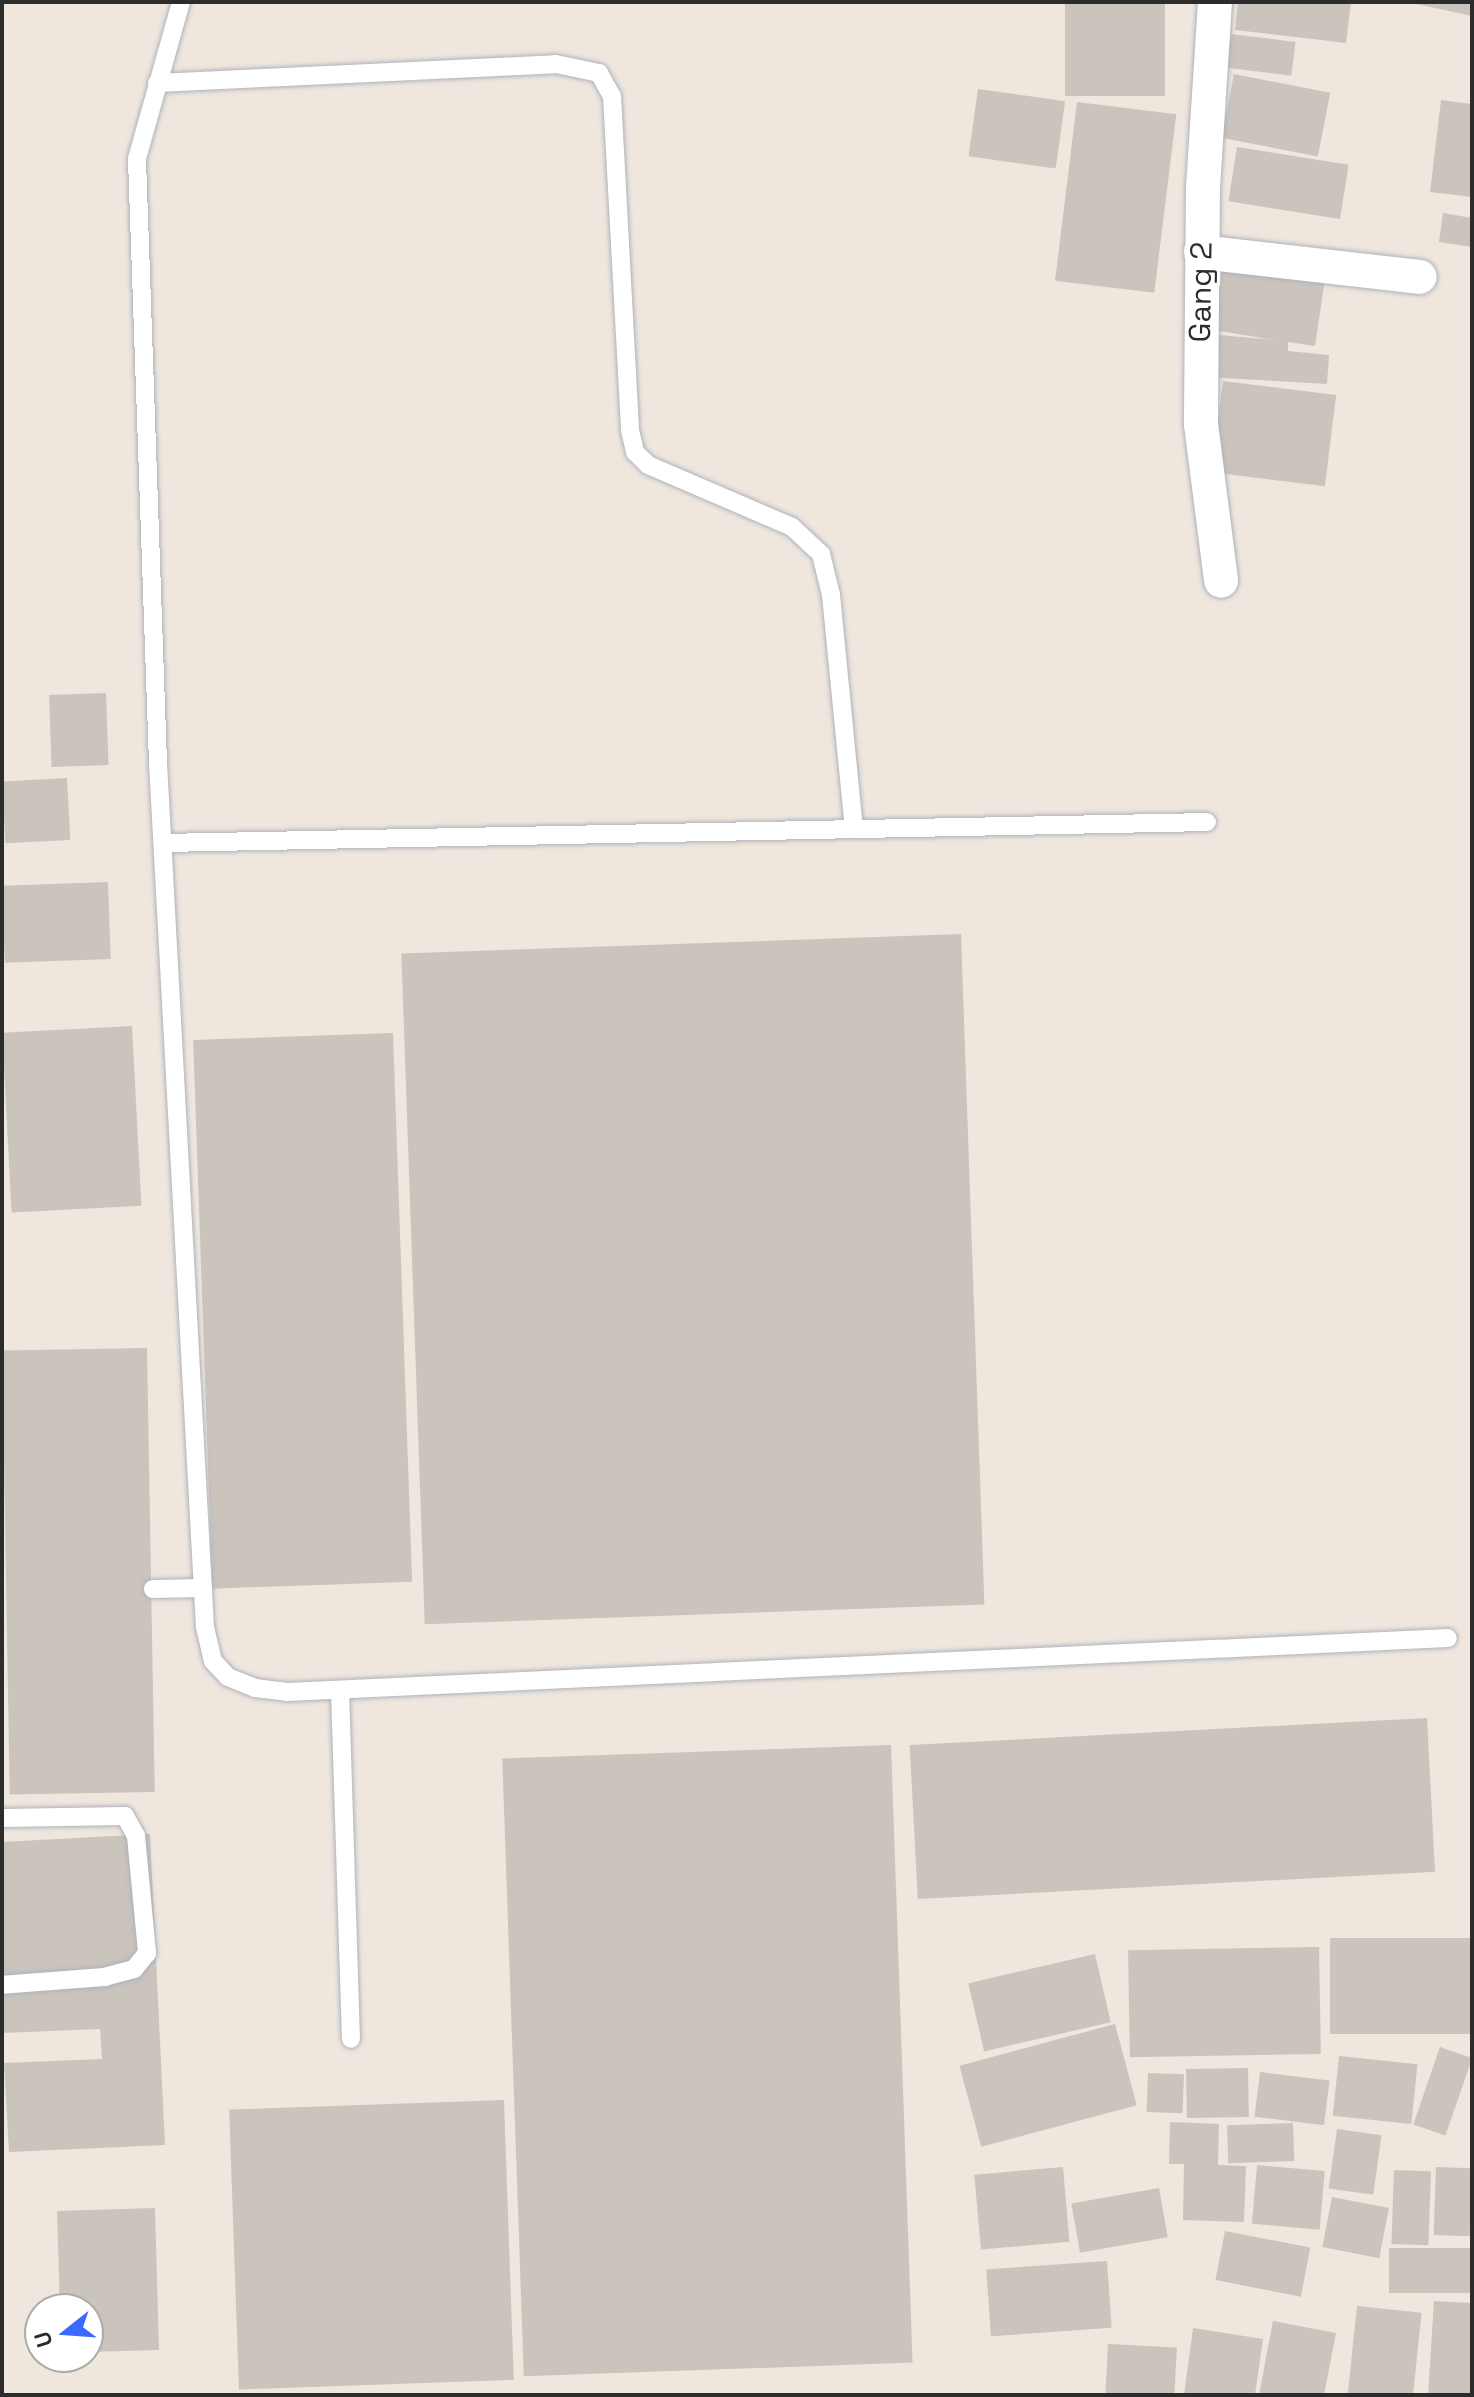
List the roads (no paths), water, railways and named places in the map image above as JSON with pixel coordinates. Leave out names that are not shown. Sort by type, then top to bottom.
[{"type":"street","name":"Gang 2","points":[[1215,2],[1201,252],[1201,424],[1221,581]]},
{"type":"street","points":[[1201,252],[1420,277]]},
{"type":"lane","points":[[181,2],[137,159],[163,843],[203,1588],[213,1661],[228,1677],[255,1688],[287,1692],[1448,1638]]},
{"type":"lane","points":[[157,83],[556,64],[599,73],[612,96],[630,430],[635,452],[648,465],[792,527],[821,554],[831,595],[854,829]]},
{"type":"lane","points":[[163,843],[1207,822]]},
{"type":"lane","points":[[153,1589],[203,1588]]},
{"type":"lane","points":[[340,1690],[351,2039]]},
{"type":"lane","points":[[2,1818],[125,1816],[136,1836],[147,1953],[134,1969],[105,1977],[2,1985]]}]
